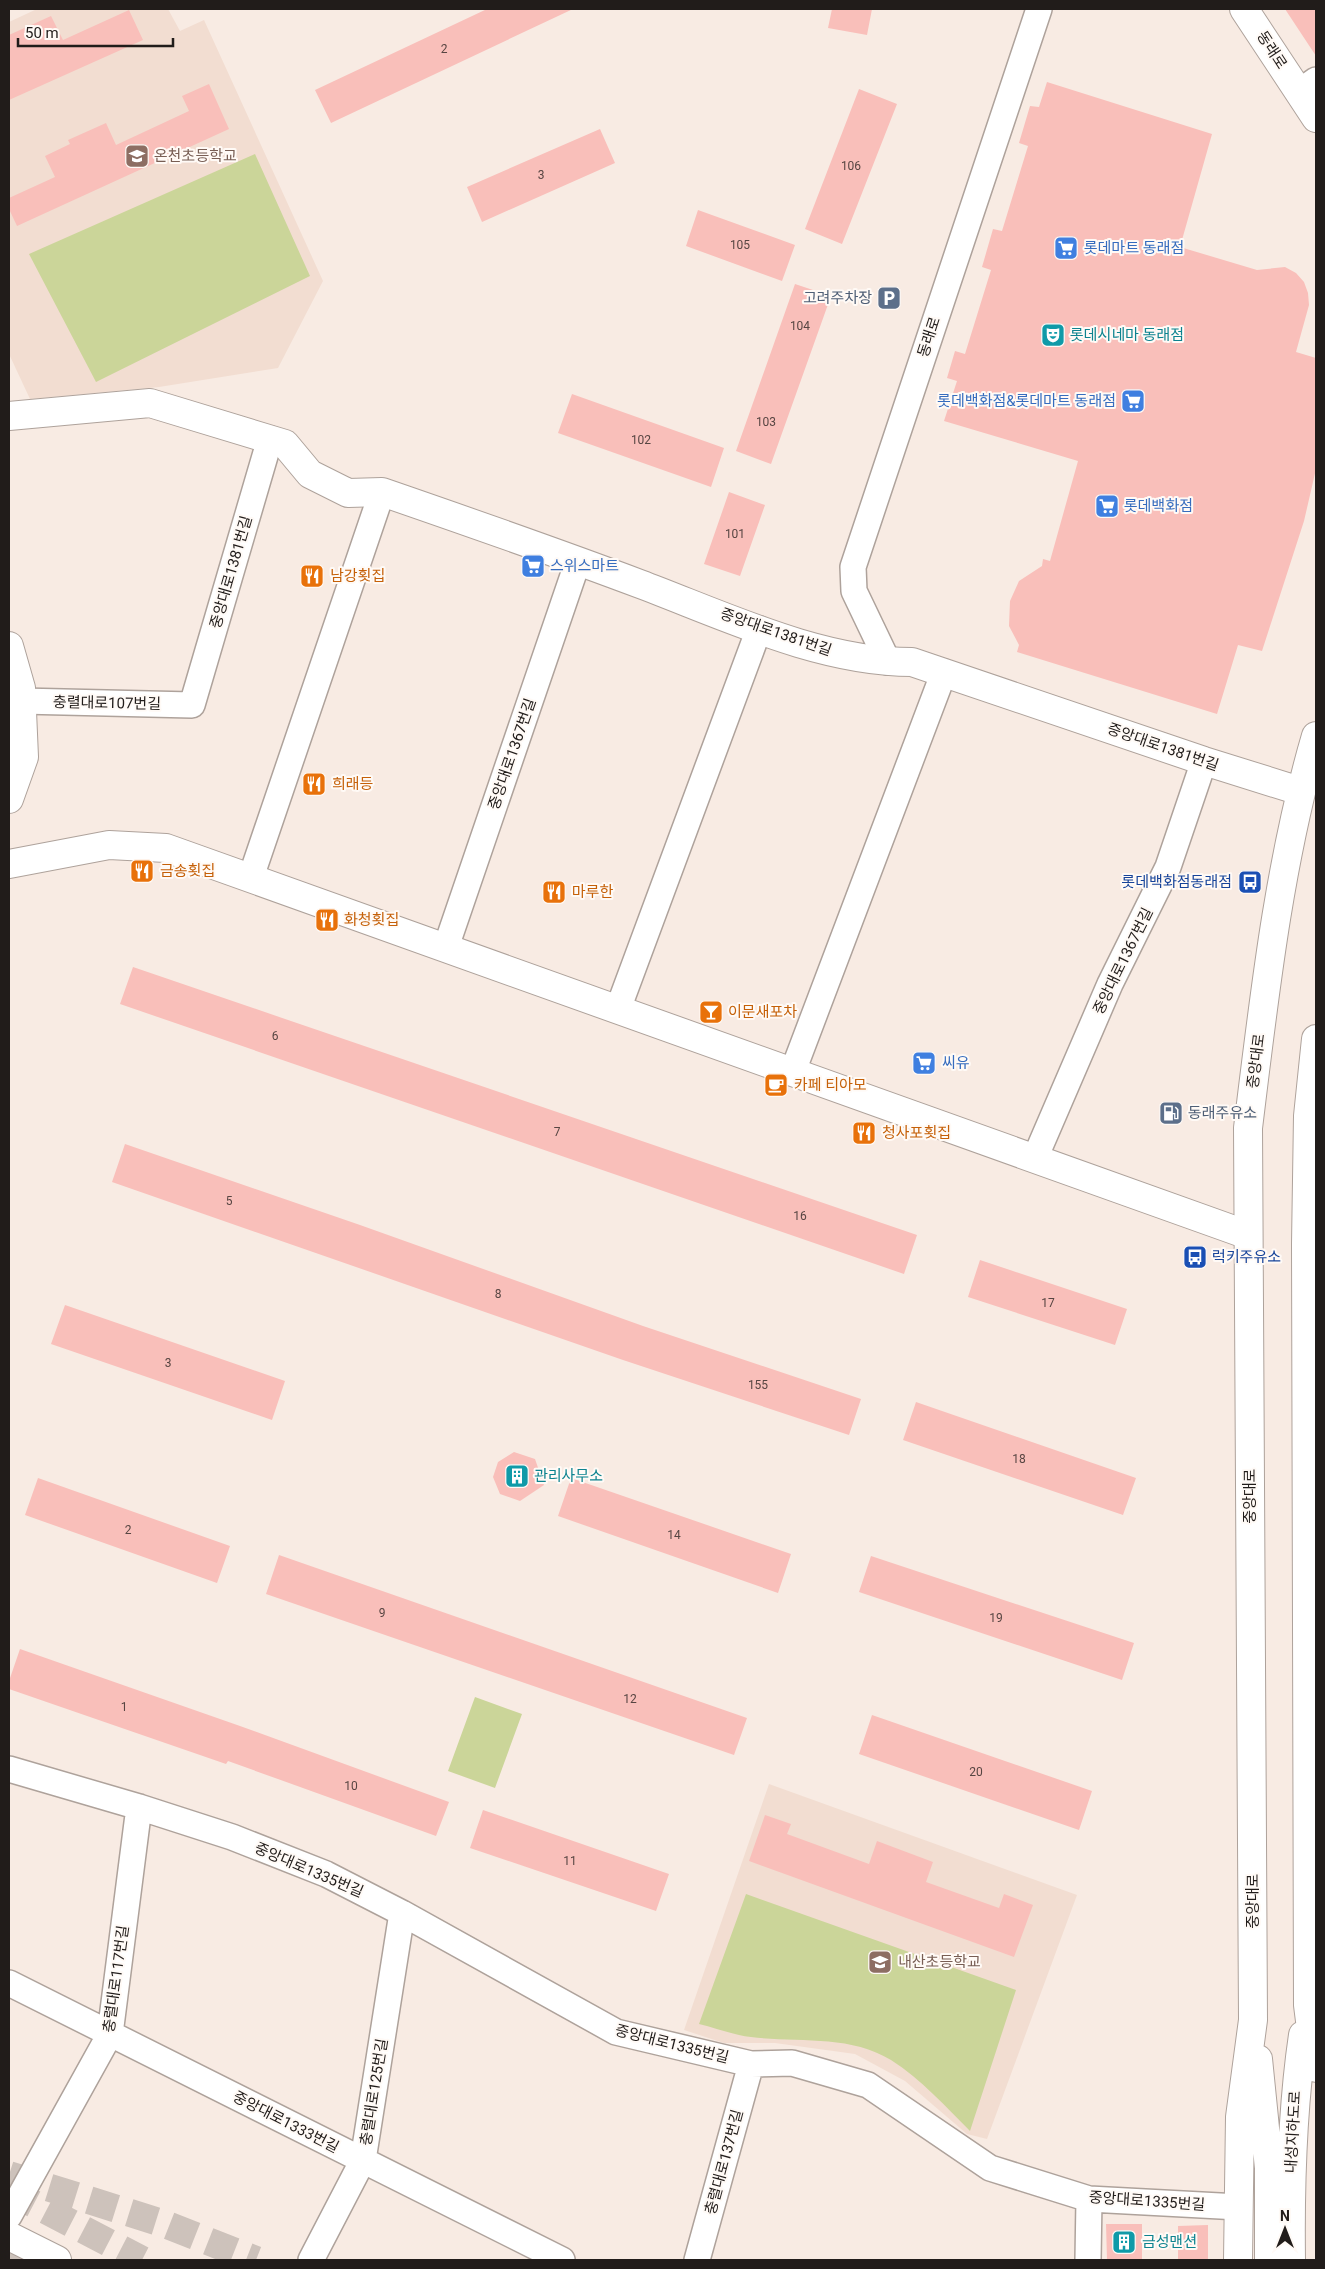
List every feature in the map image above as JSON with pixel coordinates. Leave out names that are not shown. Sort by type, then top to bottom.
[{"type":"main road","name":"동래로","points":[[1250,11],[1308,86],[1316,118]]},
{"type":"main road","name":"중앙대로1381번길","points":[[9,416],[150,403],[284,444],[310,474],[348,493],[382,492],[578,560],[759,629],[829,652],[888,662],[912,662],[1204,761],[1300,791]]},
{"type":"main road","points":[[9,646],[21,688],[24,757],[9,799]]},
{"type":"main road","name":"중앙대로","points":[[1238,2260],[1240,2117],[1254,2020],[1248,1128],[1263,1001],[1300,791],[1316,736]]},
{"type":"main road","points":[[9,864],[109,845],[166,848],[1248,1235]]},
{"type":"main road","points":[[1316,1039],[1308,1116],[1306,1244],[1308,2005],[1316,2068]]},
{"type":"main road","name":"내성지하도로","points":[[1269,2260],[1280,2168],[1308,2005]]},
{"type":"main road","name":"내성지하도로","points":[[1254,2020],[1280,2168],[1290,2260]]},
{"type":"main road","points":[[9,2236],[57,2260]]},
{"type":"street","name":"동래로","points":[[888,662],[854,591],[853,567],[1039,9]]},
{"type":"street","name":"중앙대로1381번길","points":[[192,705],[270,439]]},
{"type":"street","points":[[251,877],[382,492]]},
{"type":"street","name":"중앙대로1367번길","points":[[446,947],[578,560]]},
{"type":"street","points":[[618,1009],[759,629]]},
{"type":"street","points":[[793,1071],[944,672]]},
{"type":"street","name":"충렬대로107번길","points":[[22,701],[192,705]]},
{"type":"street","name":"중앙대로1367번길","points":[[1035,1158],[1110,984],[1168,867],[1204,761]]},
{"type":"street","name":"중앙대로1335번길","points":[[9,1768],[232,1837],[326,1874],[402,1913],[616,2032],[750,2064],[792,2063],[868,2085],[990,2168],[1089,2199],[1238,2207]]},
{"type":"street","name":"충렬대로117번길","points":[[9,2216],[110,2034],[139,1807]]},
{"type":"street","name":"충렬대로125번길","points":[[311,2260],[363,2160],[402,1913]]},
{"type":"street","name":"중앙대로1333번길","points":[[9,1983],[562,2260]]},
{"type":"street","name":"충렬대로137번길","points":[[697,2260],[750,2064]]},
{"type":"street","points":[[1088,2260],[1089,2199]]},
{"type":"shaded area","name":"온천초등학교","points":[[37,9],[168,9],[180,31],[204,20],[323,281],[278,368],[159,387],[30,399],[9,354],[9,22]]},
{"type":"shaded area","name":"내산초등학교","points":[[769,1784],[1077,1895],[987,2139],[967,2134],[905,2081],[855,2054],[775,2043],[724,2043],[684,2030]]},
{"type":"green space","points":[[255,154],[310,276],[96,382],[29,254]]},
{"type":"green space","points":[[475,1697],[522,1714],[495,1788],[448,1771]]},
{"type":"green space","points":[[746,1894],[1016,1990],[970,2131],[913,2076],[891,2060],[875,2052],[841,2043],[744,2036],[699,2024]]},
{"type":"building","points":[[487,9],[573,9],[331,123],[315,90]]},
{"type":"building","points":[[832,9],[872,9],[867,35],[828,28]]},
{"type":"building","points":[[1285,9],[1316,9],[1316,56]]},
{"type":"building","points":[[129,10],[143,40],[9,100],[9,35],[51,16],[63,40]]},
{"type":"building","name":"롯데백화점&롯데마트 동래점","points":[[1047,82],[1212,134],[1180,247],[1257,270],[1285,267],[1296,273],[1304,282],[1308,293],[1309,305],[1296,352],[1316,358],[1316,469],[1304,521],[1262,651],[1238,645],[1217,714],[1017,652],[1019,645],[1009,626],[1010,601],[1019,581],[1042,566],[1043,559],[1050,561],[1078,461],[944,421],[957,381],[947,378],[955,351],[965,354],[991,270],[982,267],[993,229],[1002,231],[1028,146],[1019,143],[1030,106],[1039,107]]},
{"type":"building","points":[[209,84],[229,129],[17,226],[9,209],[9,198],[55,177],[45,156],[70,144],[68,140],[106,123],[116,145],[189,111],[182,96]]},
{"type":"building","points":[[859,89],[897,104],[842,244],[805,229]]},
{"type":"building","points":[[600,129],[615,163],[482,222],[467,187]]},
{"type":"building","points":[[698,210],[795,245],[782,281],[686,246]]},
{"type":"building","points":[[795,284],[831,296],[771,464],[736,451]]},
{"type":"building","points":[[572,394],[724,448],[711,487],[558,433]]},
{"type":"building","points":[[729,492],[765,505],[740,576],[704,564]]},
{"type":"building","points":[[133,967],[917,1235],[904,1274],[120,1004]]},
{"type":"building","points":[[125,1144],[643,1326],[861,1399],[849,1435],[623,1360],[112,1182]]},
{"type":"building","points":[[980,1260],[1127,1309],[1115,1345],[968,1297]]},
{"type":"building","points":[[65,1305],[285,1381],[272,1420],[51,1344]]},
{"type":"building","points":[[916,1402],[1136,1478],[1123,1515],[903,1440]]},
{"type":"building","name":"관리사무소","points":[[514,1452],[535,1459],[544,1485],[520,1501],[500,1494],[493,1477],[498,1462]]},
{"type":"building","points":[[38,1478],[230,1546],[217,1583],[25,1515]]},
{"type":"building","points":[[571,1478],[791,1554],[778,1593],[558,1516]]},
{"type":"building","points":[[279,1555],[747,1718],[734,1755],[266,1594]]},
{"type":"building","points":[[871,1556],[1134,1643],[1122,1680],[859,1592]]},
{"type":"building","points":[[20,1649],[449,1802],[436,1836],[228,1761],[226,1764],[9,1689],[9,1681]]},
{"type":"building","points":[[872,1715],[1092,1791],[1079,1830],[859,1754]]},
{"type":"building","points":[[483,1810],[669,1874],[656,1911],[470,1848]]},
{"type":"building","points":[[765,1815],[791,1824],[787,1834],[869,1864],[877,1841],[933,1862],[926,1882],[999,1908],[1004,1894],[1033,1905],[1014,1957],[749,1861]]},
{"type":"building","name":"금성맨션","points":[[1106,2224],[1142,2224],[1142,2260],[1107,2260]]},
{"type":"building","points":[[1208,2225],[1208,2260],[1178,2260],[1178,2226]]},
{"type":"tunnel","points":[[9,2175],[162,2223],[256,2260]]},
{"type":"tunnel","points":[[9,2191],[142,2260]]},
{"type":"tunnel","points":[[9,2252],[25,2260]]},
{"type":"place","name":"온천초등학교","points":[[137,156]]},
{"type":"place","name":"롯데마트 동래점","points":[[1066,248]]},
{"type":"place","name":"고려주차장","points":[[889,298]]},
{"type":"place","name":"롯데시네마 동래점","points":[[1053,335]]},
{"type":"place","name":"롯데백화점&롯데마트 동래점","points":[[1133,401]]},
{"type":"place","name":"롯데백화점","points":[[1107,506]]},
{"type":"place","name":"스위스마트","points":[[533,566]]},
{"type":"place","name":"남강횟집","points":[[312,576]]},
{"type":"place","name":"희래등","points":[[314,784]]},
{"type":"place","name":"금송횟집","points":[[142,871]]},
{"type":"place","name":"롯데백화점동래점","points":[[1250,882]]},
{"type":"place","name":"마루한","points":[[554,892]]},
{"type":"place","name":"화청횟집","points":[[327,920]]},
{"type":"place","name":"이문새포차","points":[[711,1012]]},
{"type":"place","name":"씨유","points":[[924,1063]]},
{"type":"place","name":"카페 티아모","points":[[776,1085]]},
{"type":"place","name":"동래주유소","points":[[1171,1113]]},
{"type":"place","name":"청사포횟집","points":[[864,1133]]},
{"type":"place","name":"럭키주유소","points":[[1195,1257]]},
{"type":"place","name":"관리사무소","points":[[517,1476]]},
{"type":"place","name":"내산초등학교","points":[[880,1962]]},
{"type":"place","name":"금성맨션","points":[[1124,2242]]}]
